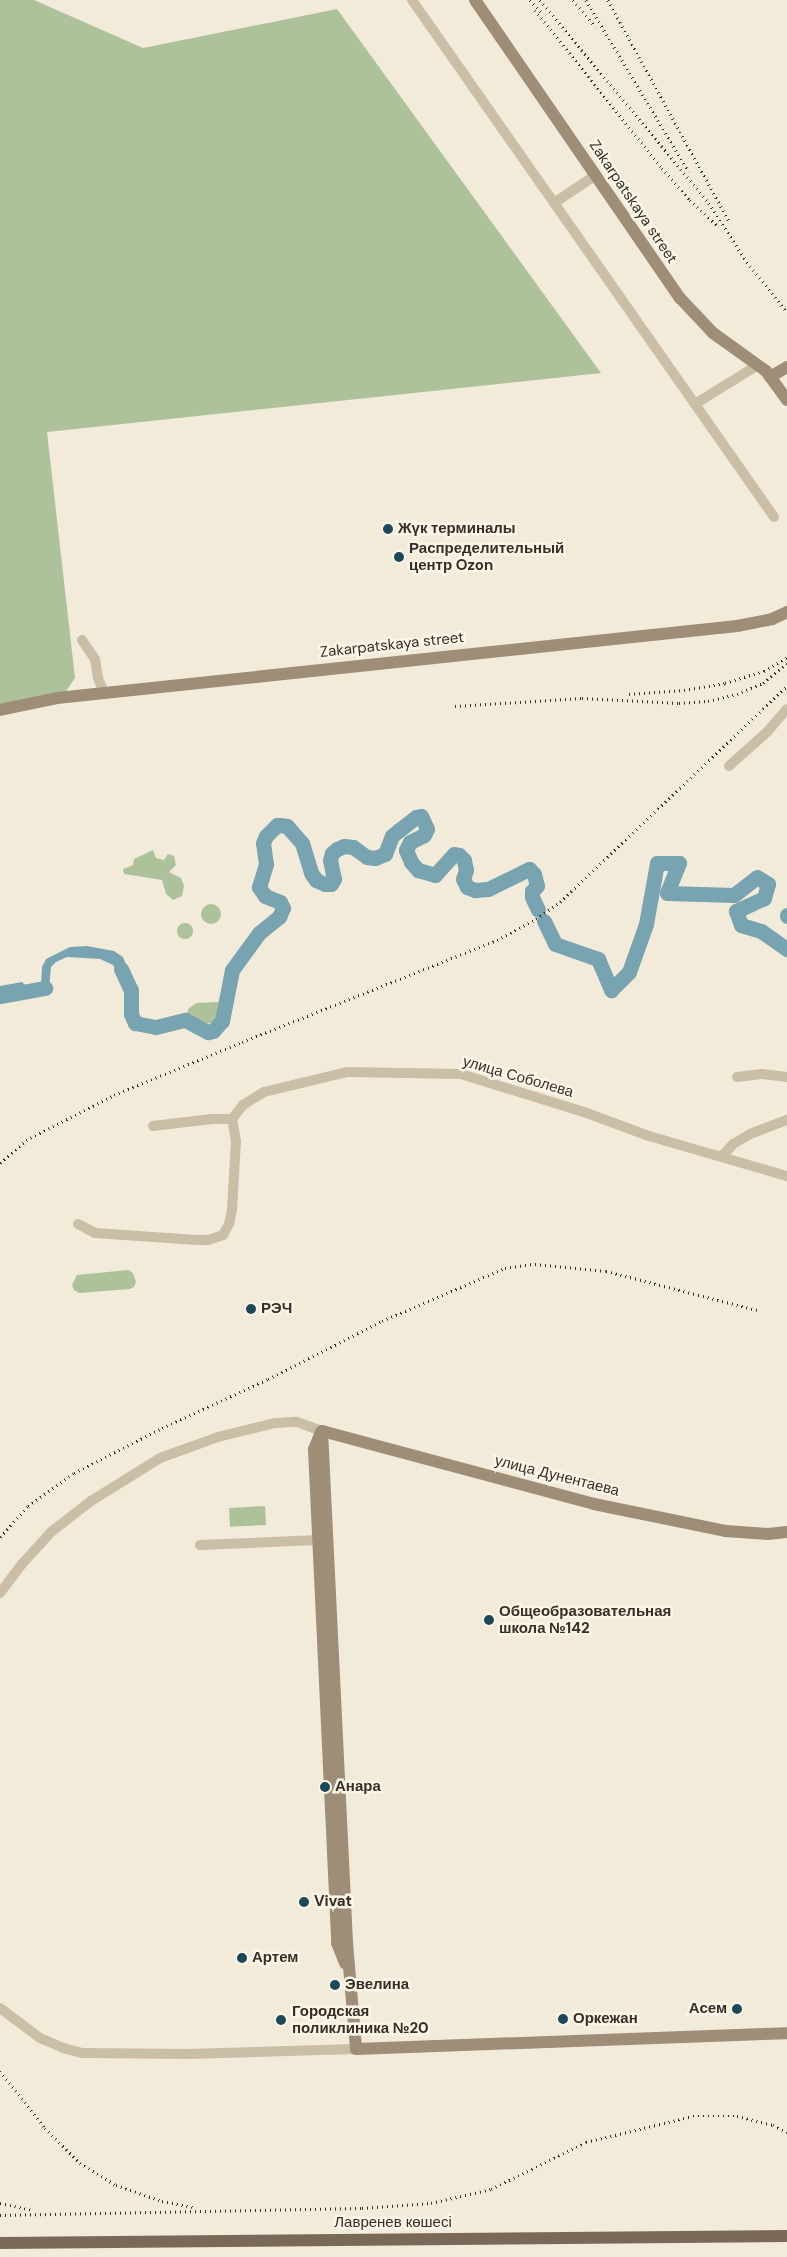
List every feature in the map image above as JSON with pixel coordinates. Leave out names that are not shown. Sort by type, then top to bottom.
[{"type":"main road","name":"Лавренев көшесі","points":[[0,2243],[787,2236]]},
{"type":"street","points":[[412,0],[774,517]]},
{"type":"street","name":"Zakarpatskaya street","points":[[475,0],[692,314],[712,333],[758,365],[770,376],[787,400]]},
{"type":"street","points":[[554,203],[596,175]]},
{"type":"street","points":[[695,404],[758,365]]},
{"type":"street","points":[[770,376],[787,367]]},
{"type":"street","name":"Zakarpatskaya street","points":[[0,710],[57,698],[608,641],[754,623],[772,619],[787,612]]},
{"type":"street","points":[[82,640],[95,659],[98,678],[104,693]]},
{"type":"street","points":[[729,766],[767,732],[787,710]]},
{"type":"street","name":"улица Соболева","points":[[232,1119],[243,1105],[264,1092],[347,1072],[461,1074],[584,1112],[649,1136],[787,1176]]},
{"type":"street","points":[[737,1077],[770,1074],[787,1077]]},
{"type":"street","points":[[78,1224],[95,1233],[197,1240],[208,1240],[223,1235],[229,1224],[232,1210],[236,1141],[232,1119],[212,1119],[153,1126]]},
{"type":"street","points":[[722,1156],[733,1144],[750,1134],[787,1120]]},
{"type":"street","points":[[0,1593],[23,1563],[51,1532],[91,1501],[160,1458],[218,1437],[274,1423],[296,1422],[322,1431]]},
{"type":"street","points":[[322,1431],[314,1449],[337,1943],[351,1980]]},
{"type":"street","points":[[322,1431],[356,2050]]},
{"type":"street","name":"улица Дунентаева","points":[[322,1431],[594,1504],[726,1531],[768,1534],[787,1532]]},
{"type":"street","points":[[200,1544],[318,1540]]},
{"type":"street","points":[[0,2008],[40,2038],[63,2048],[82,2053],[188,2054],[356,2050],[787,2033]]},
{"type":"green space","points":[[0,0],[34,0],[143,48],[337,9],[601,373],[47,432],[75,678],[64,694],[0,706]]},
{"type":"green space","points":[[153,850],[156,858],[164,860],[168,854],[174,856],[176,865],[169,872],[181,878],[184,886],[182,896],[173,900],[166,894],[162,880],[124,874],[123,869],[133,865],[134,859]]},
{"type":"green space","points":[[211,904],[218,907],[221,914],[218,921],[211,924],[204,921],[201,914],[204,907]]},
{"type":"green space","points":[[185,923],[191,925],[193,931],[191,937],[185,939],[179,937],[177,931],[179,925]]},
{"type":"green space","points":[[219,1002],[222,1008],[220,1017],[211,1023],[203,1024],[187,1013],[189,1008],[197,1003]]},
{"type":"green space","points":[[128,1270],[133,1273],[136,1282],[134,1287],[130,1289],[79,1293],[74,1290],[72,1285],[77,1275]]},
{"type":"green space","points":[[265,1506],[266,1525],[230,1527],[229,1508]]},
{"type":"water","points":[[87,946],[114,951],[123,957],[134,986],[127,987],[113,965],[100,959],[67,957],[56,962],[51,967],[49,989],[42,994],[33,994],[22,990],[0,993],[0,986],[22,982],[28,988],[35,989],[41,985],[42,967],[46,959],[70,947]]},
{"type":"waterway","points":[[121,969],[131,990],[131,1014],[135,1023],[156,1027],[185,1020],[208,1032],[213,1031],[222,1021],[232,970],[259,933],[279,917],[283,908],[280,902],[265,896],[259,887],[266,864],[263,843],[266,836],[277,825],[287,826],[302,843],[311,873],[316,880],[325,884],[331,884],[334,879],[330,860],[332,853],[337,849],[344,846],[353,847],[367,857],[375,858],[385,854],[392,836],[416,817],[421,816],[427,829],[424,835],[410,842],[406,850],[411,862],[418,870],[435,875],[454,854],[459,855],[464,860],[466,870],[463,879],[467,887],[475,890],[488,889],[529,869],[534,874],[537,886],[532,891],[532,897],[538,910]]},
{"type":"waterway","points":[[544,921],[555,944],[598,959],[611,990],[629,972],[646,924],[657,863],[679,863],[667,893],[734,895],[757,877],[768,884],[764,898],[736,911],[741,925],[761,931],[787,949]]},
{"type":"waterway","points":[[0,996],[45,988]]},
{"type":"railway","points":[[530,0],[542,13]]},
{"type":"railway","points":[[540,0],[709,203],[747,262],[787,312]]},
{"type":"railway","points":[[573,0],[596,27]]},
{"type":"railway","points":[[586,0],[689,172]]},
{"type":"railway","points":[[608,0],[730,223]]},
{"type":"railway","points":[[535,10],[662,168],[690,200],[717,225]]},
{"type":"railway","points":[[629,694],[684,690],[725,683],[764,671],[787,657]]},
{"type":"railway","points":[[455,706],[582,698],[679,703],[708,701],[737,694],[763,683],[787,663]]},
{"type":"railway","points":[[0,1163],[26,1140],[114,1095],[497,940],[536,919],[560,902],[787,686]]},
{"type":"railway","points":[[0,1537],[28,1506],[74,1473],[162,1428],[268,1379],[382,1321],[505,1268],[535,1264],[606,1271],[757,1310]]},
{"type":"railway","points":[[0,2071],[45,2128],[80,2163],[116,2185],[162,2201],[193,2207]]},
{"type":"railway","points":[[0,2215],[362,2208],[431,2203],[491,2189],[586,2142],[693,2116],[737,2116],[773,2125],[787,2132]]},
{"type":"railway","points":[[0,2203],[32,2210]]},
{"type":"place","name":"Жүк терминалы","points":[[388,529]]},
{"type":"place","name":"Распределительный центр Ozon","points":[[399,557]]},
{"type":"place","name":"РЭЧ","points":[[251,1309]]},
{"type":"place","name":"Общеобразовательная школа №142","points":[[489,1620]]},
{"type":"place","name":"Анара","points":[[325,1787]]},
{"type":"place","name":"Vivat","points":[[304,1902]]},
{"type":"place","name":"Артем","points":[[242,1958]]},
{"type":"place","name":"Эвелина","points":[[335,1985]]},
{"type":"place","name":"Асем","points":[[737,2009]]},
{"type":"place","name":"Оркежан","points":[[563,2019]]},
{"type":"place","name":"Городская поликлиника №20","points":[[281,2020]]}]
